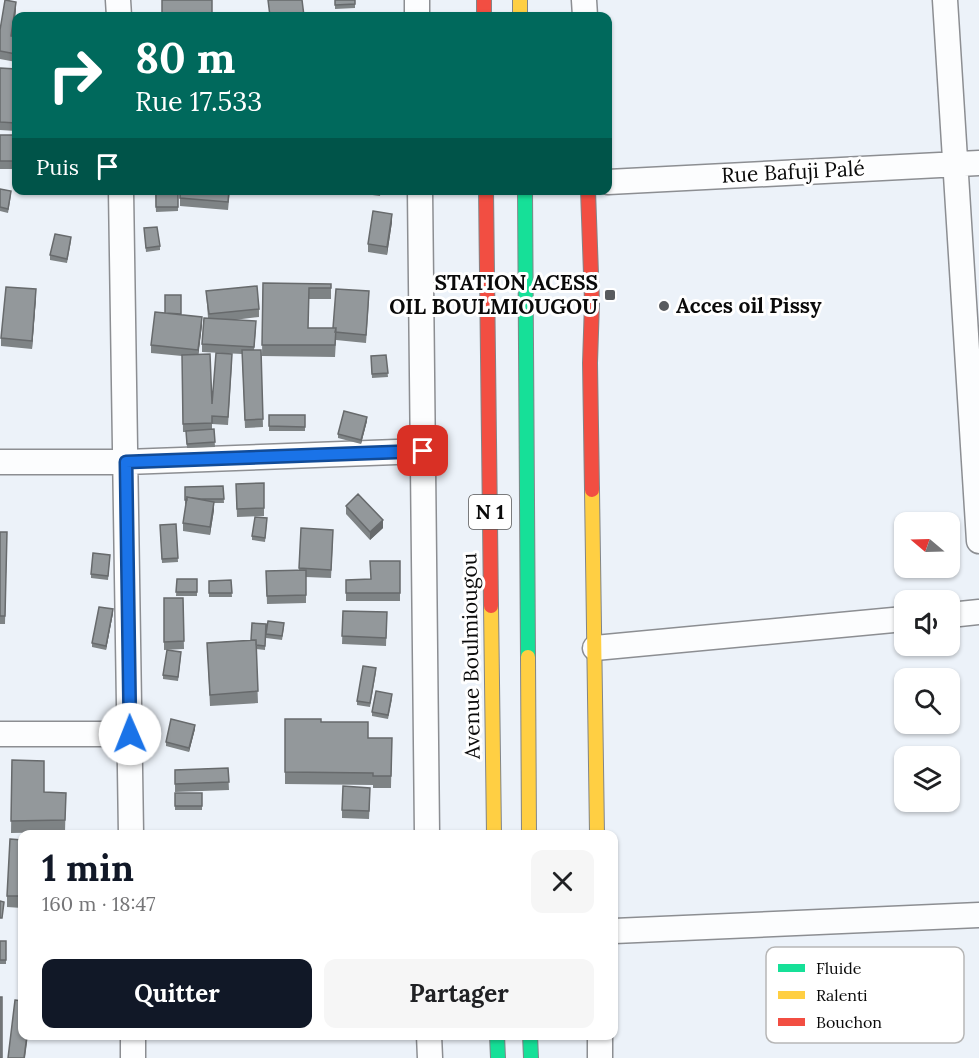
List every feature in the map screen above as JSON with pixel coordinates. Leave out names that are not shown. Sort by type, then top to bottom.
[{"type":"main road","name":"Avenue Boulmiougou","points":[[486,195],[494,830]]},
{"type":"main road","name":"N 1","points":[[525,195],[529,830]]},
{"type":"main road","points":[[588,195],[592,302],[590,363],[597,830]]},
{"type":"main road","points":[[497,1040],[498,1058]]},
{"type":"main road","points":[[530,1040],[531,1058]]},
{"type":"street","points":[[945,0],[979,541]]},
{"type":"street","name":"Rue Bafuji Palé","points":[[612,182],[979,163]]},
{"type":"street","points":[[121,195],[131,830]]},
{"type":"street","points":[[420,195],[427,830]]},
{"type":"street","points":[[0,462],[126,462],[423,451]]},
{"type":"street","points":[[960,614],[979,612]]},
{"type":"street","points":[[595,648],[894,621]]},
{"type":"street","points":[[0,734],[130,734]]},
{"type":"street","points":[[618,931],[979,915]]},
{"type":"street","points":[[133,1040],[133,1058]]},
{"type":"street","points":[[429,1040],[430,1058]]},
{"type":"street","points":[[600,1040],[600,1058]]},
{"type":"building","points":[[5,0],[16,2],[15,12],[12,12],[12,53],[0,51],[0,30]]},
{"type":"building","points":[[162,0],[212,0],[212,12],[162,12]]},
{"type":"building","points":[[268,0],[302,0],[304,12],[270,12]]},
{"type":"building","points":[[335,0],[355,0],[355,4],[335,5]]},
{"type":"building","points":[[0,68],[12,69],[12,123],[0,122]]},
{"type":"building","points":[[0,135],[12,135],[12,161],[0,161]]},
{"type":"building","points":[[0,189],[11,191],[8,209],[0,207]]},
{"type":"building","points":[[156,195],[178,195],[178,207],[156,207]]},
{"type":"building","points":[[180,195],[229,195],[228,202],[180,198]]},
{"type":"building","points":[[373,211],[392,214],[387,247],[368,244]]},
{"type":"building","points":[[157,227],[160,246],[146,248],[144,228]]},
{"type":"building","points":[[55,234],[71,237],[67,259],[50,255]]},
{"type":"building","points":[[263,283],[331,284],[331,288],[309,288],[308,328],[336,328],[335,345],[262,345]]},
{"type":"building","points":[[257,286],[259,309],[209,314],[206,291]]},
{"type":"building","points":[[6,287],[36,289],[32,341],[1,338]]},
{"type":"building","points":[[336,289],[369,291],[366,335],[335,332],[336,328],[333,328]]},
{"type":"building","points":[[165,295],[181,295],[181,314],[165,313]]},
{"type":"building","points":[[155,312],[202,317],[198,350],[151,345]]},
{"type":"building","points":[[204,318],[256,321],[254,347],[202,344]]},
{"type":"building","points":[[242,350],[261,350],[263,419],[245,420]]},
{"type":"building","points":[[216,353],[232,354],[228,417],[212,416],[212,423],[183,424],[182,355],[210,354],[212,404]]},
{"type":"building","points":[[386,355],[388,373],[372,374],[371,356]]},
{"type":"building","points":[[344,411],[367,417],[361,440],[338,434]]},
{"type":"building","points":[[269,415],[305,415],[305,427],[269,426]]},
{"type":"building","points":[[214,429],[215,442],[187,444],[186,431]]},
{"type":"building","points":[[264,483],[264,508],[237,509],[236,484]]},
{"type":"building","points":[[223,486],[224,499],[187,497],[185,500],[185,487]]},
{"type":"building","points":[[358,494],[383,520],[370,532],[346,506]]},
{"type":"building","points":[[187,497],[214,502],[210,527],[183,523]]},
{"type":"building","points":[[255,517],[267,518],[265,538],[252,536]]},
{"type":"building","points":[[176,524],[178,558],[162,559],[160,525]]},
{"type":"building","points":[[301,528],[333,530],[331,570],[299,568]]},
{"type":"building","points":[[0,532],[7,532],[5,616],[0,616]]},
{"type":"building","points":[[93,553],[110,555],[108,576],[91,574]]},
{"type":"building","points":[[370,561],[400,561],[400,593],[346,593],[346,580],[371,579]]},
{"type":"building","points":[[306,570],[306,595],[267,596],[266,571]]},
{"type":"building","points":[[177,579],[197,579],[197,592],[176,592]]},
{"type":"building","points":[[231,580],[232,593],[209,593],[209,581]]},
{"type":"building","points":[[164,598],[183,598],[184,641],[164,642]]},
{"type":"building","points":[[99,607],[113,609],[106,646],[92,643]]},
{"type":"building","points":[[343,611],[387,612],[386,638],[342,636]]},
{"type":"building","points":[[268,621],[284,623],[282,636],[266,634]]},
{"type":"building","points":[[252,623],[266,624],[265,646],[256,645],[256,640],[251,640]]},
{"type":"building","points":[[256,640],[258,691],[210,695],[207,643]]},
{"type":"building","points":[[167,650],[181,652],[178,677],[163,675]]},
{"type":"building","points":[[363,666],[376,668],[370,703],[357,701]]},
{"type":"building","points":[[376,691],[392,694],[388,715],[372,712]]},
{"type":"building","points":[[171,719],[195,725],[189,748],[166,742]]},
{"type":"building","points":[[285,719],[368,722],[368,738],[392,738],[391,776],[373,776],[373,773],[285,772]]},
{"type":"building","points":[[12,760],[44,761],[44,792],[66,793],[65,820],[11,821]]},
{"type":"building","points":[[228,768],[229,782],[175,784],[175,770]]},
{"type":"building","points":[[343,786],[370,788],[369,811],[342,810]]},
{"type":"building","points":[[175,793],[202,793],[202,806],[175,806]]},
{"type":"building","points":[[10,839],[18,840],[18,896],[7,896]]},
{"type":"building","points":[[0,901],[4,902],[2,918],[0,918]]},
{"type":"building","points":[[0,941],[6,941],[6,960],[0,960]]},
{"type":"building","points":[[0,997],[2,997],[2,1058],[0,1058]]},
{"type":"building","points":[[15,1000],[18,1000],[18,1040],[26,1040],[24,1058],[8,1058]]},
{"type":"traffic: fast","points":[[525,195],[528,657]]},
{"type":"traffic: fast","points":[[497,1040],[498,1058]]},
{"type":"traffic: fast","points":[[530,1040],[531,1058]]},
{"type":"traffic: slow","points":[[520,0],[520,12]]},
{"type":"traffic: slow","points":[[592,490],[597,830]]},
{"type":"traffic: slow","points":[[491,606],[494,830]]},
{"type":"traffic: slow","points":[[528,657],[529,830]]},
{"type":"traffic: jam","points":[[484,0],[484,12]]},
{"type":"traffic: jam","points":[[486,195],[491,606]]},
{"type":"traffic: jam","points":[[588,195],[592,302],[590,363],[592,490]]},
{"type":"place","name":"STATION ACESS OIL BOULMIOUGOU","points":[[610,295]]},
{"type":"place","name":"Acces oil Pissy","points":[[664,306]]},
{"type":"route","points":[[130,734],[126,462],[423,451]]}]
